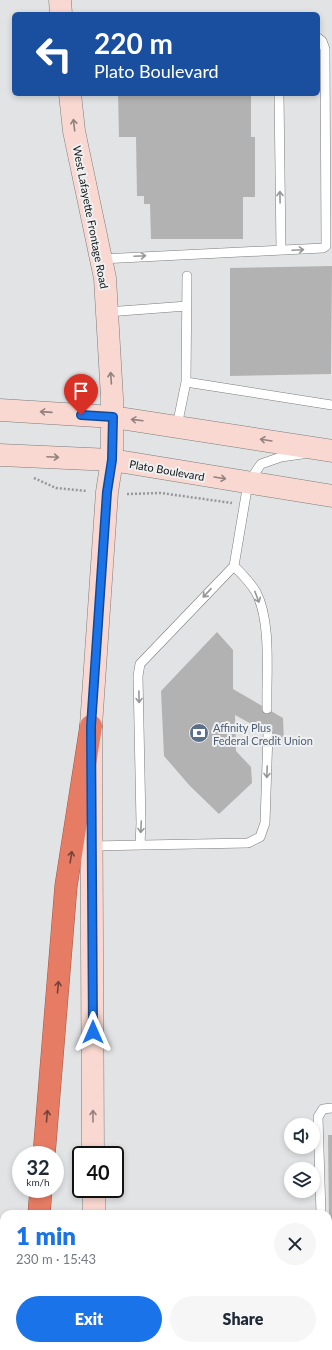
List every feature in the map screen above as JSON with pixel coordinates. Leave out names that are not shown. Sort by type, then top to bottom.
[{"type":"highway","points":[[45,1146],[66,886],[91,726]]},
{"type":"highway","points":[[39,1210],[40,1198]]},
{"type":"main road","points":[[60,0],[60,12]]},
{"type":"main road","name":"West Lafayette Frontage Road","points":[[70,96],[74,132],[105,278],[113,417],[112,460],[107,492],[91,726],[94,1146]]},
{"type":"main road","points":[[0,410],[113,417],[332,451]]},
{"type":"main road","name":"Plato Boulevard","points":[[0,455],[112,460],[332,496]]},
{"type":"main road","points":[[94,1198],[94,1210]]},
{"type":"lane","points":[[101,258],[323,248],[326,246],[325,49],[320,40]]},
{"type":"lane","points":[[279,96],[281,250]]},
{"type":"lane","points":[[177,426],[186,382],[187,276]]},
{"type":"lane","points":[[107,312],[187,306]]},
{"type":"lane","points":[[186,382],[332,405]]},
{"type":"lane","points":[[140,845],[141,823],[138,676],[140,664],[234,566],[248,483],[261,464],[270,460],[332,451],[332,443]]},
{"type":"lane","points":[[234,566],[247,579],[256,593],[262,610],[266,636],[267,709]]},
{"type":"lane","points":[[91,846],[248,843],[260,837],[265,823],[268,733]]},
{"type":"lane","points":[[321,1210],[318,1117],[323,1109],[332,1108]]},
{"type":"path","points":[[31,476],[56,488],[85,491]]},
{"type":"building","points":[[118,96],[251,96],[251,137],[255,137],[255,197],[243,197],[243,239],[151,239],[150,204],[144,204],[144,196],[137,196],[136,137],[119,137]]},
{"type":"building","points":[[332,266],[331,374],[230,376],[230,268]]},
{"type":"building","name":"Affinity Plus Federal Credit Union","points":[[217,632],[233,650],[233,689],[283,718],[284,742],[235,715],[236,751],[251,767],[252,783],[219,814],[190,786],[164,756],[161,691]]},
{"type":"building","points":[[328,1135],[332,1135],[332,1210],[329,1210]]},
{"type":"place","name":"Affinity Plus Federal Credit Union","points":[[199,733]]},
{"type":"route","points":[[81,415],[113,417],[112,460],[107,492],[91,726],[93,1032]]}]
